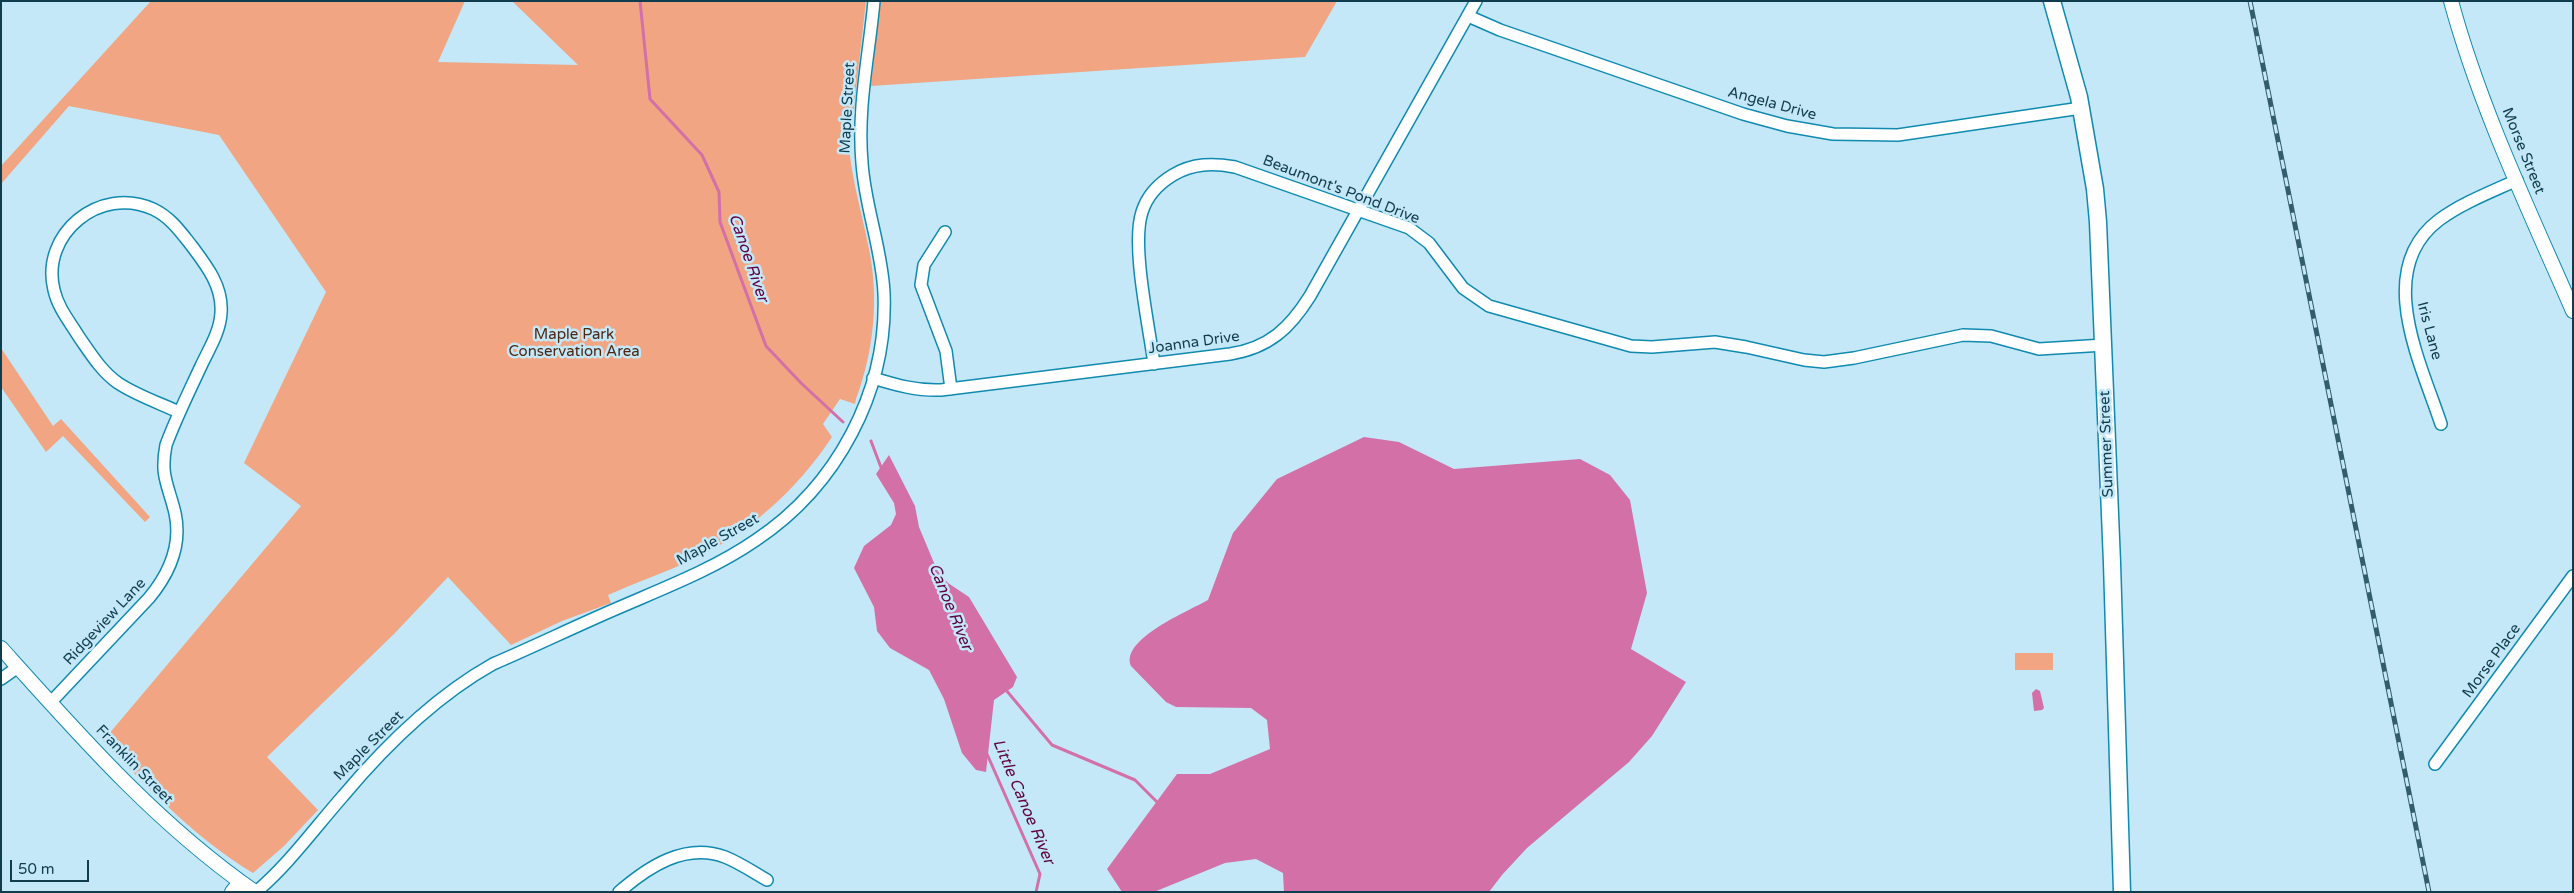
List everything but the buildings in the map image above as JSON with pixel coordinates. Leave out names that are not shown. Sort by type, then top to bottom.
[{"type":"main road","name":"Summer Street","points":[[2052,1],[2081,108],[2095,190],[2104,345],[2122,892]]},
{"type":"street","name":"Maple Street","points":[[255,892],[284,866],[344,795],[381,756],[430,708],[467,680],[493,664],[695,573],[754,542],[776,526],[806,499],[834,463],[863,410],[873,378],[883,326],[884,295],[881,256],[862,165],[860,131],[861,100],[874,1]]},
{"type":"street","name":"Joanna Drive","points":[[873,378],[922,391],[951,389],[1244,352],[1267,343],[1279,335],[1298,316],[1476,1]]},
{"type":"street","name":"Morse Street","points":[[2451,1],[2472,68],[2573,311]]},
{"type":"street","name":"Angela Drive","points":[[1468,16],[1500,30],[1743,114],[1810,131],[1854,136],[1898,135],[2081,108]]},
{"type":"street","name":"Beaumont's Pond Drive","points":[[1154,364],[1139,244],[1139,222],[1146,202],[1166,179],[1187,168],[1216,164],[1244,170],[1408,228],[1429,243],[1463,288],[1489,306],[1631,346],[1652,347],[1720,343],[1804,360],[1824,362],[1860,357],[1963,335],[1991,336],[2039,350],[2104,345]]},
{"type":"street","name":"Iris Lane","points":[[2441,424],[2408,320],[2404,292],[2408,265],[2417,246],[2439,220],[2456,209],[2517,180]]},
{"type":"street","name":"Ridgeview Lane","points":[[51,702],[139,610],[159,586],[173,558],[177,527],[162,464],[166,445],[179,412],[218,329],[221,300],[214,280],[180,230],[160,213],[144,206],[127,203],[110,204],[93,210],[72,225],[58,247],[53,264],[52,281],[60,306],[105,372],[128,388],[179,412]]},
{"type":"street","points":[[945,232],[924,265],[921,285],[946,351],[951,389]]},
{"type":"street","name":"Morse Place","points":[[2435,764],[2573,576]]},
{"type":"street","name":"Franklin Street","points":[[1,648],[155,812],[216,865],[236,887],[255,892]]},
{"type":"street","points":[[1,680],[18,667]]},
{"type":"street","points":[[619,892],[662,861],[688,855],[706,854],[724,857],[767,880]]},
{"type":"green space","name":"Maple Park Conservation Area","points":[[151,1],[465,1],[438,62],[578,65],[512,1],[866,1],[852,125],[848,125],[850,157],[872,268],[874,287],[873,325],[867,362],[855,404],[840,399],[823,424],[832,437],[803,475],[787,492],[770,509],[732,538],[690,561],[608,595],[611,603],[562,621],[511,645],[448,577],[394,634],[267,757],[318,810],[284,846],[253,873],[232,860],[193,829],[156,795],[103,741],[301,506],[244,463],[326,292],[219,135],[69,106],[1,184],[1,166]]},
{"type":"green space","points":[[880,1],[1337,1],[1305,57],[871,86]]},
{"type":"green space","points":[[1,348],[53,426],[61,419],[150,517],[145,522],[63,436],[46,452],[1,387]]},
{"type":"green space","points":[[2015,653],[2053,653],[2053,670],[2015,670]]},
{"type":"water","points":[[1364,437],[1399,442],[1454,469],[1580,459],[1610,475],[1630,500],[1647,593],[1631,649],[1686,682],[1652,736],[1629,762],[1527,848],[1489,892],[1284,892],[1283,873],[1256,859],[1225,863],[1154,892],[1122,892],[1107,869],[1177,774],[1210,774],[1270,749],[1267,720],[1251,708],[1176,707],[1166,702],[1131,666],[1130,656],[1136,646],[1158,627],[1208,600],[1233,533],[1277,479]]},
{"type":"water","points":[[889,455],[915,506],[919,527],[937,570],[948,583],[969,597],[1017,677],[1013,687],[994,700],[986,772],[976,770],[962,753],[944,699],[929,670],[890,648],[877,631],[874,607],[854,568],[864,546],[891,525],[896,514],[894,503],[876,474]]},
{"type":"water","points":[[2036,689],[2040,691],[2044,708],[2034,711],[2032,693]]},
{"type":"waterway","name":"Canoe River","points":[[640,1],[650,99],[702,155],[719,192],[720,222],[766,346],[801,383],[843,422]]},
{"type":"waterway","name":"Canoe River","points":[[871,441],[882,470]]},
{"type":"waterway","name":"Canoe River","points":[[1006,690],[1052,745],[1135,780],[1157,802]]},
{"type":"waterway","name":"Little Canoe River","points":[[987,754],[1040,874],[1036,892]]},
{"type":"railway","points":[[2250,1],[2429,892]]}]
